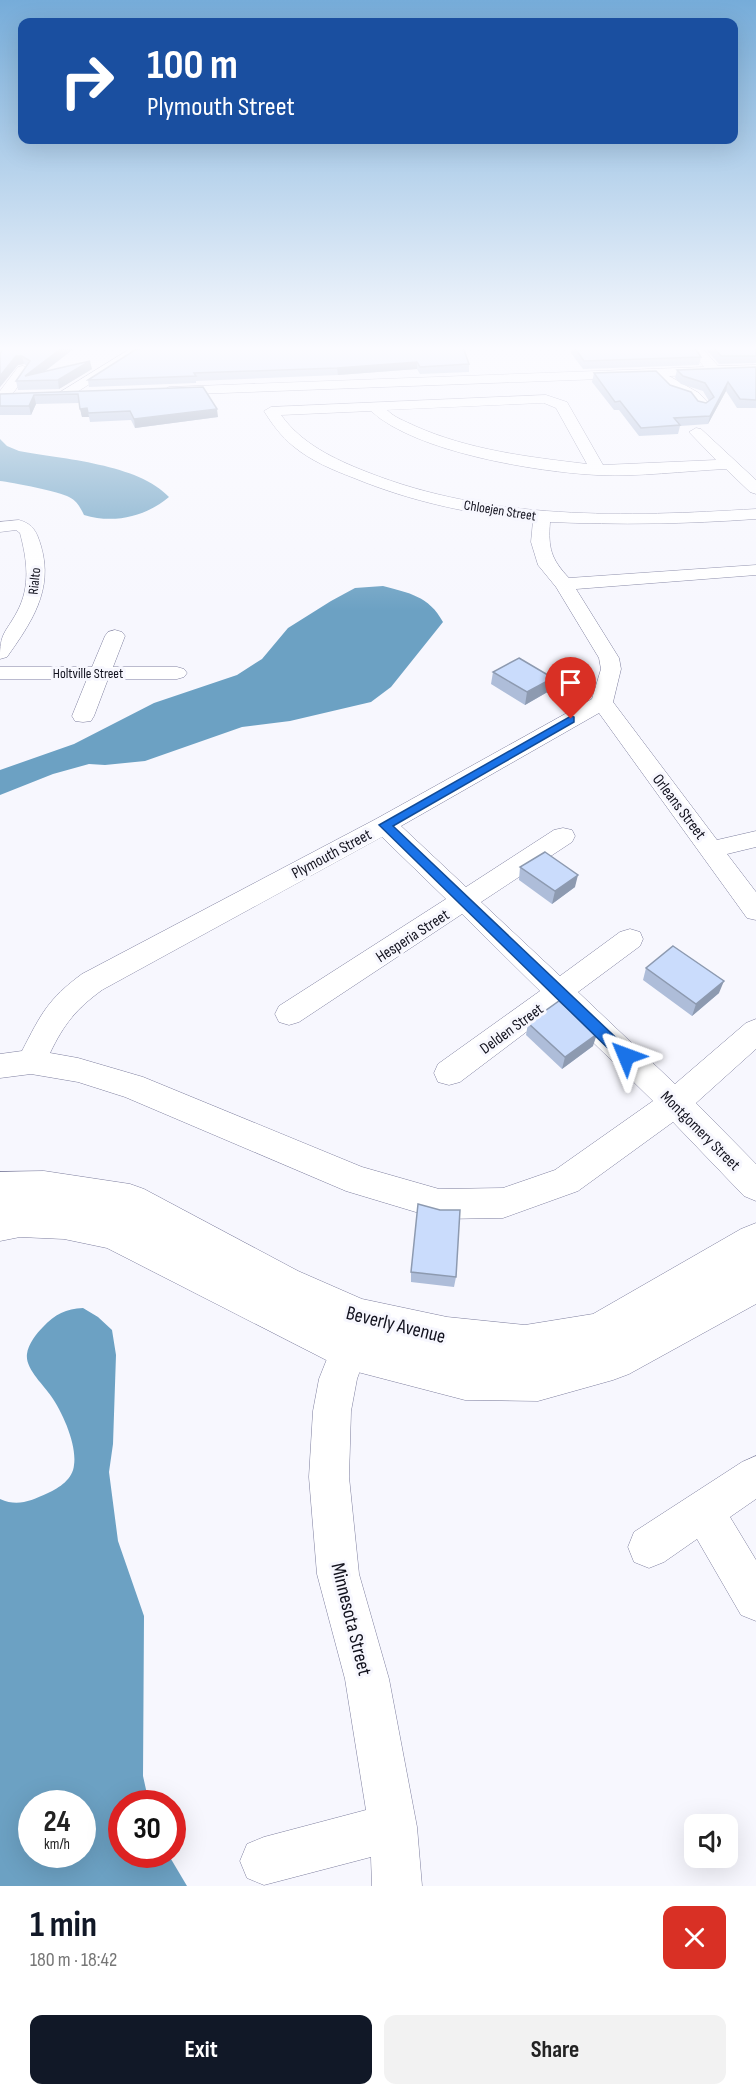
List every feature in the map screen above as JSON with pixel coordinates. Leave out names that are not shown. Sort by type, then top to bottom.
[{"type":"street","name":"Chloejen Street","points":[[289,435],[307,449],[362,477],[433,498],[542,517],[660,520],[756,514]]},
{"type":"street","points":[[427,435],[473,451],[520,461],[598,470],[729,464]]},
{"type":"street","points":[[579,435],[598,470]]},
{"type":"street","points":[[699,435],[756,489]]},
{"type":"street","points":[[542,517],[540,542],[547,565],[564,584],[609,658],[611,669],[603,702]]},
{"type":"street","name":"Rialto","points":[[0,527],[19,525],[28,531],[38,569],[31,606],[0,653]]},
{"type":"street","points":[[564,584],[756,570]]},
{"type":"street","points":[[83,716],[115,636]]},
{"type":"street","name":"Holtville Street","points":[[0,673],[177,673]]},
{"type":"street","name":"Plymouth Street","points":[[32,1062],[51,1022],[69,999],[92,982],[385,825],[603,702]]},
{"type":"street","name":"Orleans Street","points":[[603,702],[756,911]]},
{"type":"street","name":"Montgomery Street","points":[[385,825],[675,1103],[756,1186]]},
{"type":"street","name":"Hesperia Street","points":[[289,1014],[563,836]]},
{"type":"street","points":[[712,849],[756,839]]},
{"type":"street","name":"Delden Street","points":[[449,1073],[630,939]]},
{"type":"street","points":[[0,1066],[32,1062],[78,1070],[132,1086],[358,1181],[439,1204],[503,1203],[566,1181],[675,1103],[756,1031]]},
{"type":"street","name":"Beverly Avenue","points":[[0,1190],[44,1189],[130,1202],[283,1286],[356,1334],[447,1339],[525,1347],[598,1335],[667,1297],[756,1243]]},
{"type":"street","name":"Beverly Avenue","points":[[0,1222],[20,1218],[64,1220],[114,1230],[356,1334],[465,1377],[538,1378],[613,1358],[756,1281]]},
{"type":"street","name":"Minnesota Street","points":[[356,1334],[338,1379],[332,1412],[329,1477],[338,1574],[367,1679],[393,1827],[397,1886]]},
{"type":"street","points":[[649,1547],[756,1476]]},
{"type":"street","points":[[703,1511],[756,1600]]},
{"type":"street","points":[[264,1861],[393,1827]]},
{"type":"water","points":[[0,439],[7,446],[19,451],[77,460],[120,470],[156,486],[169,497],[150,510],[129,517],[107,519],[84,515],[76,502],[64,495],[36,487],[0,481]]},
{"type":"water","points":[[383,586],[425,601],[443,622],[391,687],[371,702],[290,721],[242,727],[145,761],[105,765],[89,764],[53,774],[0,795],[0,770],[74,744],[154,703],[237,675],[262,659],[288,628],[331,601],[355,588]]},
{"type":"water","points":[[83,1308],[98,1317],[112,1330],[116,1355],[113,1444],[109,1472],[118,1541],[144,1616],[143,1776],[146,1790],[108,1790],[108,1868],[176,1868],[187,1886],[0,1886],[0,1499],[18,1503],[35,1498],[61,1486],[73,1470],[73,1448],[68,1429],[56,1403],[32,1371],[27,1360],[29,1346],[38,1332],[47,1322],[66,1311]]},
{"type":"building","points":[[519,658],[553,678],[527,692],[493,672]]},
{"type":"building","points":[[545,852],[578,875],[555,891],[520,867]]},
{"type":"building","points":[[673,946],[724,981],[696,1004],[646,968]]},
{"type":"building","points":[[559,1001],[597,1034],[565,1057],[528,1023]]},
{"type":"building","points":[[418,1204],[440,1210],[460,1210],[456,1277],[411,1272]]},
{"type":"route","points":[[571,719],[385,825],[626,1056]]}]
